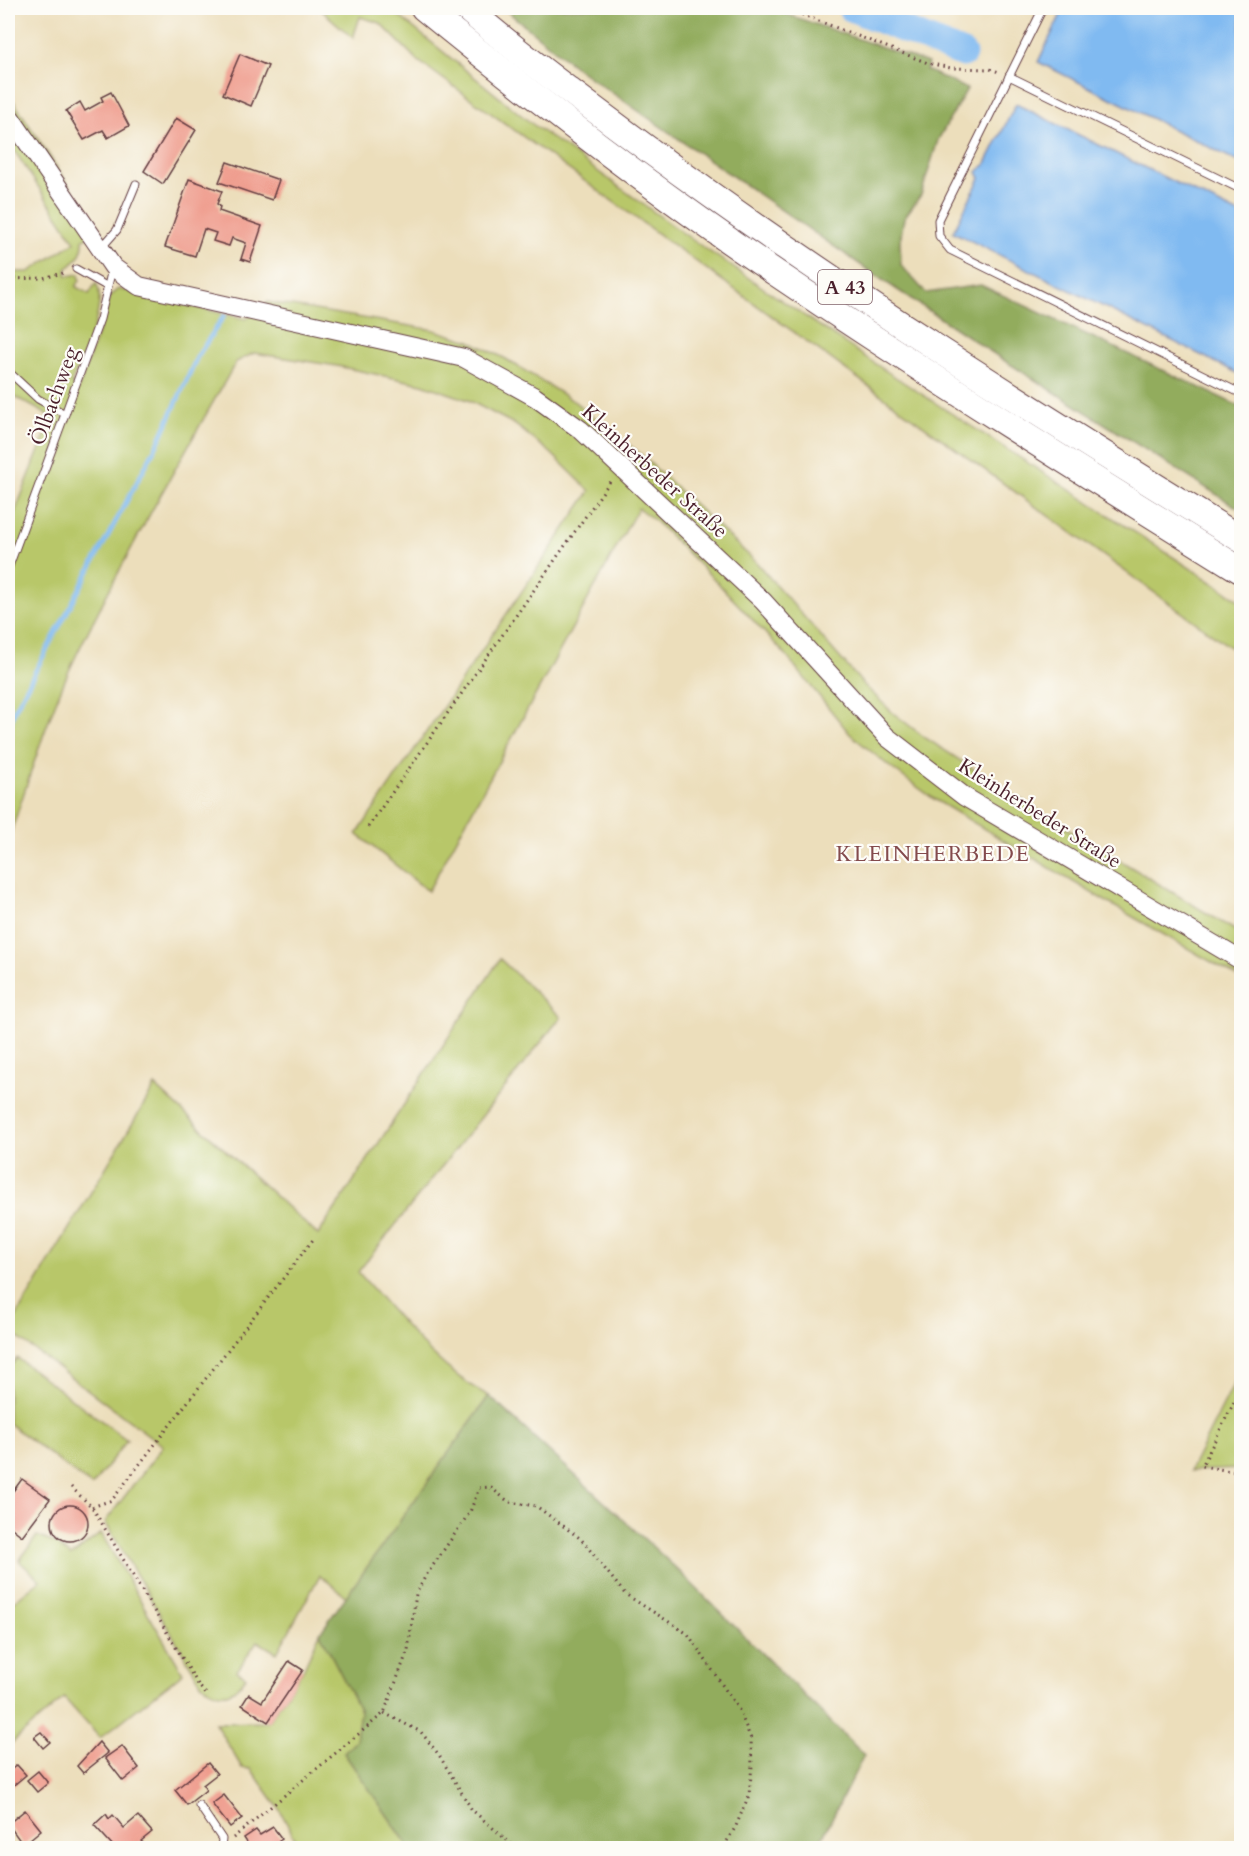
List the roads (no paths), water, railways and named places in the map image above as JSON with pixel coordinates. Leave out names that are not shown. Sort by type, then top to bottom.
[{"type":"highway","name":"A 43","points":[[424,8],[586,136],[778,274],[979,406],[1242,571]]},
{"type":"highway","name":"A 43","points":[[466,8],[602,115],[793,252],[1007,393],[1242,540]]},
{"type":"street","name":"Kleinherbeder Straße","points":[[8,114],[113,267],[139,286],[464,358],[535,397],[581,430],[764,602],[887,737],[965,797],[1242,961]]},
{"type":"lane","points":[[1043,8],[938,220],[939,236],[950,250],[1242,394]]},
{"type":"lane","points":[[1009,76],[1242,190]]},
{"type":"lane","points":[[100,249],[117,230],[136,184]]},
{"type":"lane","name":"Ölbachweg","points":[[8,569],[100,319],[113,267]]},
{"type":"lane","points":[[76,269],[108,287]]},
{"type":"lane","points":[[8,371],[38,399],[65,414]]},
{"type":"lane","points":[[199,1805],[222,1839],[221,1848]]},
{"type":"water","points":[[1064,8],[1241,8],[1241,163],[1038,62]]},
{"type":"water","points":[[1016,104],[1241,215],[1241,375],[953,232],[980,178],[977,172],[985,165]]},
{"type":"waterway","points":[[851,8],[963,54]]},
{"type":"waterway","points":[[8,731],[14,711],[160,439],[197,357],[224,316]]},
{"type":"district","name":"KLEINHERBEDE","points":[[933,853]]}]
